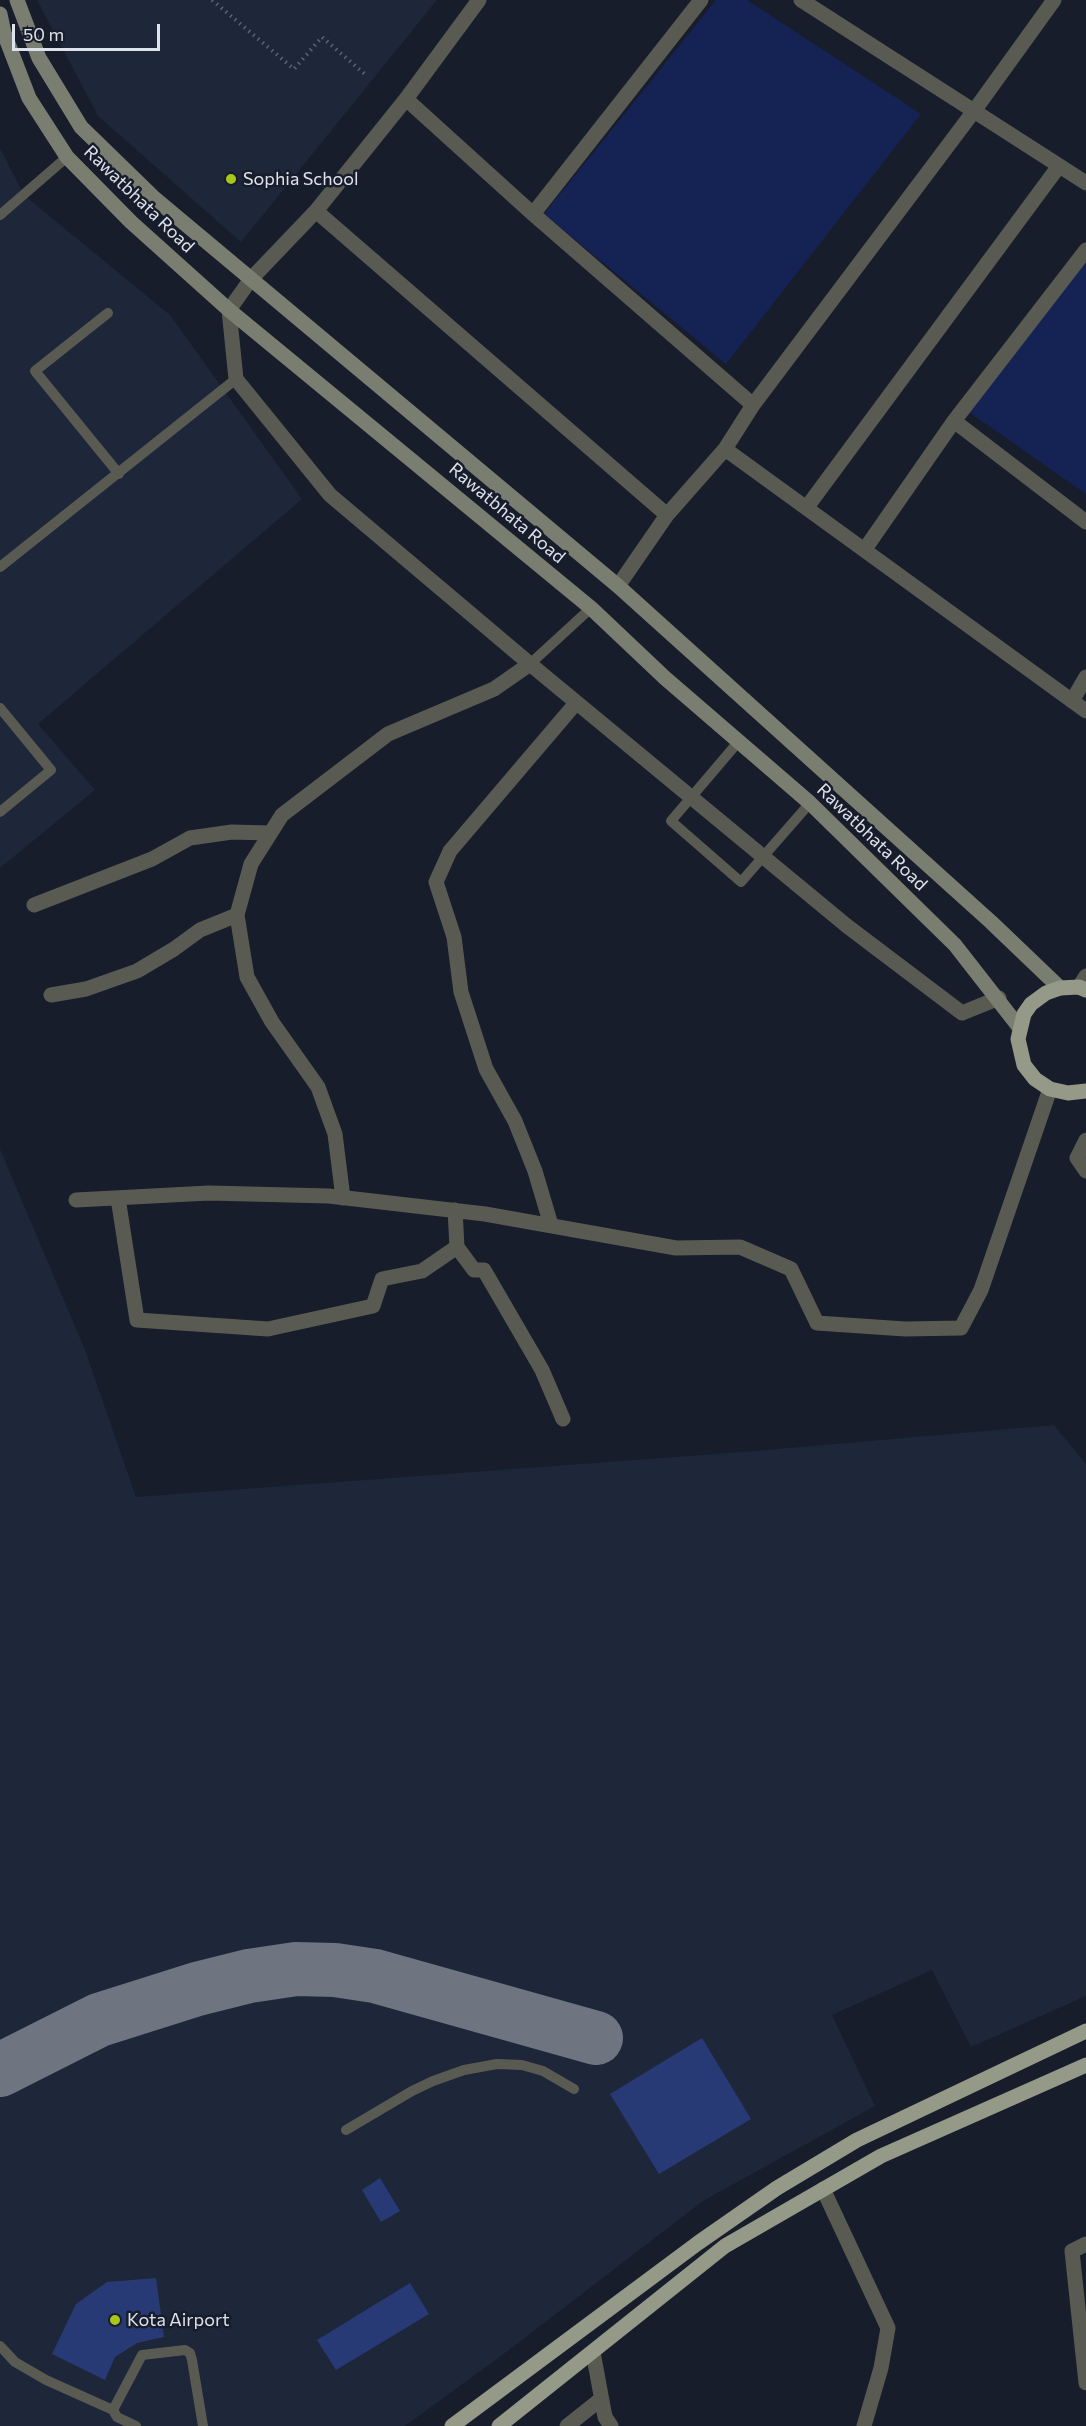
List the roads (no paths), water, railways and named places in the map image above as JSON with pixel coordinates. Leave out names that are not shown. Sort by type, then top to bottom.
[{"type":"main road","name":"Rawatbhata Road","points":[[17,0],[39,58],[81,127],[153,197],[618,586],[982,914],[1060,988]]},
{"type":"main road","name":"Rawatbhata Road","points":[[0,14],[4,33],[29,98],[67,157],[131,222],[230,310],[591,608],[665,678],[810,803],[955,945],[999,998],[1019,1028]]},
{"type":"main road","points":[[1084,985],[1060,988],[1046,993],[1031,1004],[1019,1028],[1018,1039],[1024,1065],[1035,1079],[1050,1089],[1068,1093],[1086,1091]]},
{"type":"main road","points":[[452,2426],[698,2243],[777,2188],[857,2140],[1086,2031]]},
{"type":"main road","points":[[499,2426],[725,2246],[787,2208],[881,2156],[1086,2065]]},
{"type":"street","points":[[479,0],[406,99],[316,211],[251,279],[230,310],[236,379],[330,495],[576,703],[846,926],[962,1013],[999,998]]},
{"type":"street","points":[[533,214],[701,0]]},
{"type":"street","points":[[801,0],[1086,183]]},
{"type":"street","points":[[618,586],[667,515],[725,449],[753,405],[974,111],[1054,0]]},
{"type":"street","points":[[406,99],[533,214],[753,405]]},
{"type":"street","points":[[807,507],[1059,166]]},
{"type":"street","points":[[316,211],[667,515]]},
{"type":"street","points":[[865,549],[954,421],[1086,250]]},
{"type":"street","points":[[954,421],[1086,522]]},
{"type":"street","points":[[725,449],[1086,711]]},
{"type":"street","points":[[343,1198],[335,1134],[318,1087],[272,1022],[247,977],[237,915],[251,864],[282,815],[388,734],[494,689],[530,664]]},
{"type":"street","points":[[1072,701],[1086,677]]},
{"type":"street","points":[[551,1225],[515,1121],[486,1069],[461,992],[454,937],[436,882],[450,851],[576,703]]},
{"type":"street","points":[[34,905],[152,859],[190,838],[232,832],[270,833]]},
{"type":"street","points":[[51,995],[86,989],[137,971],[174,950],[200,930],[237,915]]},
{"type":"street","points":[[76,1200],[209,1193],[343,1198],[456,1210],[676,1248],[740,1246],[791,1269],[817,1323],[906,1329],[961,1328],[981,1290],[1050,1089]]},
{"type":"street","points":[[1086,1140],[1077,1158],[1086,1171]]},
{"type":"street","points":[[118,1198],[137,1320],[268,1329],[374,1306],[382,1279],[422,1270],[457,1247]]},
{"type":"street","points":[[456,1210],[457,1247],[474,1270],[484,1270],[542,1370],[563,1419]]},
{"type":"street","points":[[823,2189],[888,2328],[864,2426]]},
{"type":"street","points":[[1086,2244],[1072,2251],[1086,2383]]},
{"type":"street","points":[[593,2352],[605,2417],[611,2426]]},
{"type":"street","points":[[567,2426],[601,2399]]},
{"type":"lane","points":[[0,215],[67,157]]},
{"type":"lane","points":[[108,313],[35,371],[119,474]]},
{"type":"lane","points":[[0,567],[236,379]]},
{"type":"lane","points":[[530,664],[591,608]]},
{"type":"lane","points":[[0,708],[51,770],[0,812]]},
{"type":"lane","points":[[739,741],[671,821],[741,882],[810,803]]},
{"type":"lane","points":[[346,2130],[433,2081],[464,2070],[497,2064],[522,2065],[543,2071],[574,2089]]},
{"type":"lane","points":[[0,2346],[15,2362],[38,2376],[113,2410],[117,2417],[136,2426]]},
{"type":"lane","points":[[113,2410],[142,2355],[185,2350],[190,2353],[192,2360],[203,2426]]},
{"type":"place","name":"Sophia School","points":[[231,179]]},
{"type":"place","name":"Kota Airport","points":[[115,2320]]}]
